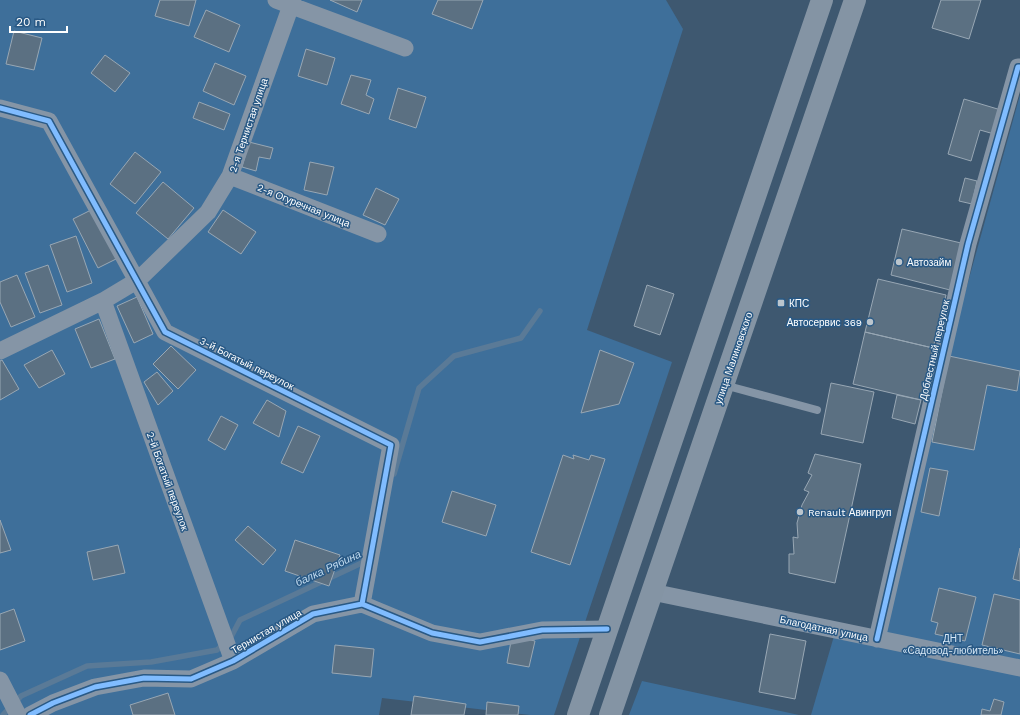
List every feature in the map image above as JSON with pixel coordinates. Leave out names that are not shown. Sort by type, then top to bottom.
[{"type":"highway","points":[[578,715],[822,0]]},
{"type":"highway","name":"улица Малиновского","points":[[610,715],[855,0]]},
{"type":"street","points":[[287,1],[405,48]]},
{"type":"street","name":"2-я Тернистая улица","points":[[0,351],[103,302],[138,280],[208,212],[230,176],[287,1]]},
{"type":"street","name":"Доблестный переулок","points":[[877,639],[968,244],[1019,67]]},
{"type":"street","name":"3-й Богатый переулок","points":[[0,108],[49,121],[138,280],[165,332],[391,445],[362,604]]},
{"type":"street","name":"2-я Огуречная улица","points":[[230,176],[378,234]]},
{"type":"street","name":"2-й Богатый переулок","points":[[103,302],[234,661]]},
{"type":"street","name":"Благодатная улица","points":[[652,592],[1020,668]]},
{"type":"street","points":[[362,604],[432,633],[480,642],[542,630],[607,629]]},
{"type":"street","name":"Тернистая улица","points":[[30,715],[53,703],[96,687],[144,678],[191,679],[234,661],[313,614],[362,604]]},
{"type":"street","points":[[0,680],[18,715]]},
{"type":"lane","points":[[723,385],[817,410]]},
{"type":"green space","points":[[0,0],[666,0],[683,29],[587,330],[672,362],[554,715],[530,715],[382,698],[379,715],[0,715]]},
{"type":"green space","name":"ДНТ «Садовод-любитель»","points":[[1020,95],[1020,715],[811,715],[834,636],[882,646],[955,329]]},
{"type":"green space","points":[[642,681],[799,715],[629,715]]},
{"type":"building","points":[[160,0],[196,0],[189,26],[155,16]]},
{"type":"building","points":[[330,0],[362,0],[357,12]]},
{"type":"building","points":[[438,0],[483,0],[472,29],[432,14]]},
{"type":"building","points":[[941,0],[981,0],[969,39],[932,28]]},
{"type":"building","points":[[206,10],[240,25],[229,52],[194,37]]},
{"type":"building","points":[[14,31],[42,38],[34,70],[6,64]]},
{"type":"building","points":[[306,49],[335,58],[327,85],[298,76]]},
{"type":"building","points":[[105,55],[130,73],[115,92],[91,73]]},
{"type":"building","points":[[215,63],[246,76],[234,105],[203,91]]},
{"type":"building","points":[[351,75],[371,80],[366,95],[374,99],[369,114],[341,104]]},
{"type":"building","points":[[398,88],[426,97],[416,128],[389,119]]},
{"type":"building","points":[[964,99],[1001,110],[994,134],[980,130],[971,161],[948,154]]},
{"type":"building","points":[[199,102],[230,114],[224,130],[193,118]]},
{"type":"building","points":[[249,142],[273,148],[270,159],[259,157],[256,171],[242,167]]},
{"type":"building","points":[[135,152],[161,172],[135,204],[110,184]]},
{"type":"building","points":[[310,162],[334,167],[327,195],[304,190]]},
{"type":"building","points":[[965,178],[977,181],[972,204],[959,201]]},
{"type":"building","points":[[163,182],[194,208],[168,239],[136,213]]},
{"type":"building","points":[[376,188],[399,199],[385,225],[363,215]]},
{"type":"building","points":[[93,209],[118,258],[98,268],[73,219]]},
{"type":"building","points":[[223,210],[256,232],[241,254],[208,232]]},
{"type":"building","points":[[902,229],[961,243],[950,290],[891,275]]},
{"type":"building","points":[[76,236],[92,283],[67,292],[50,245]]},
{"type":"building","points":[[48,265],[62,305],[40,313],[25,273]]},
{"type":"building","points":[[17,275],[35,317],[11,327],[0,302],[0,282]]},
{"type":"building","points":[[878,279],[946,295],[933,348],[865,332]]},
{"type":"building","points":[[647,285],[674,294],[660,335],[634,326]]},
{"type":"building","points":[[137,297],[153,334],[134,343],[117,306]]},
{"type":"building","points":[[99,319],[115,359],[91,368],[75,329]]},
{"type":"building","points":[[865,332],[933,348],[921,400],[853,384]]},
{"type":"building","points":[[171,346],[196,370],[178,389],[153,364]]},
{"type":"building","points":[[52,350],[65,374],[39,388],[24,365]]},
{"type":"building","points":[[600,350],[634,363],[619,404],[581,413]]},
{"type":"building","points":[[949,356],[1020,371],[1017,391],[987,385],[974,450],[932,442]]},
{"type":"building","points":[[2,360],[19,389],[0,400],[0,361]]},
{"type":"building","points":[[157,372],[173,391],[158,405],[144,382]]},
{"type":"building","points":[[831,383],[874,392],[863,443],[821,434]]},
{"type":"building","points":[[897,395],[921,400],[915,424],[892,418]]},
{"type":"building","points":[[267,400],[286,411],[279,437],[253,423]]},
{"type":"building","points":[[221,416],[238,425],[225,450],[208,440]]},
{"type":"building","points":[[298,426],[320,436],[303,473],[281,463]]},
{"type":"building","points":[[815,454],[861,464],[835,583],[789,573],[789,554],[794,554],[793,537],[798,538],[797,523],[802,505],[809,492],[804,490],[812,475],[808,473]]},
{"type":"building","points":[[563,455],[574,459],[573,455],[589,460],[591,455],[605,459],[570,565],[531,552]]},
{"type":"building","points":[[930,468],[948,471],[939,516],[921,512]]},
{"type":"building","points":[[452,491],[496,505],[486,536],[442,522]]},
{"type":"building","points":[[0,520],[11,550],[0,553]]},
{"type":"building","points":[[248,526],[276,550],[263,565],[235,540]]},
{"type":"building","points":[[295,540],[340,555],[329,586],[285,571]]},
{"type":"building","points":[[118,545],[125,573],[93,580],[87,552]]},
{"type":"building","points":[[1020,548],[1020,581],[1013,579]]},
{"type":"building","points":[[939,588],[976,597],[965,641],[935,634],[938,623],[931,621]]},
{"type":"building","points":[[994,594],[1020,600],[1020,654],[982,645]]},
{"type":"building","points":[[14,609],[25,641],[0,650],[0,614]]},
{"type":"building","points":[[770,634],[806,641],[795,699],[759,692]]},
{"type":"building","points":[[512,636],[535,641],[529,667],[507,663]]},
{"type":"building","points":[[335,645],[374,649],[371,677],[332,673]]},
{"type":"building","points":[[168,693],[175,715],[133,715],[130,705]]},
{"type":"building","points":[[414,696],[466,704],[464,715],[411,715]]},
{"type":"building","points":[[994,699],[1004,702],[1001,715],[981,715],[982,709],[990,711]]},
{"type":"building","points":[[487,702],[519,706],[518,715],[486,715]]},
{"type":"waterway","name":"балка Рябина","points":[[394,474],[419,388],[454,356],[521,338],[540,311]]},
{"type":"waterway","name":"балка Рябина","points":[[3,715],[21,696],[87,666],[151,662],[217,650],[231,637],[240,620],[368,560]]},
{"type":"cycle path","points":[[877,639],[968,244],[1018,67],[1020,67]]},
{"type":"cycle path","points":[[0,108],[49,121],[165,332],[391,445],[362,604]]},
{"type":"cycle path","points":[[30,715],[53,703],[95,687],[144,678],[191,679],[233,661],[313,614],[362,604],[432,633],[480,642],[542,630],[607,629]]},
{"type":"place","name":"Автозайм","points":[[899,262]]},
{"type":"place","name":"КПС","points":[[781,303]]},
{"type":"place","name":"Автосервис 369","points":[[870,322]]},
{"type":"place","name":"Renault Авингруп","points":[[800,512]]}]
